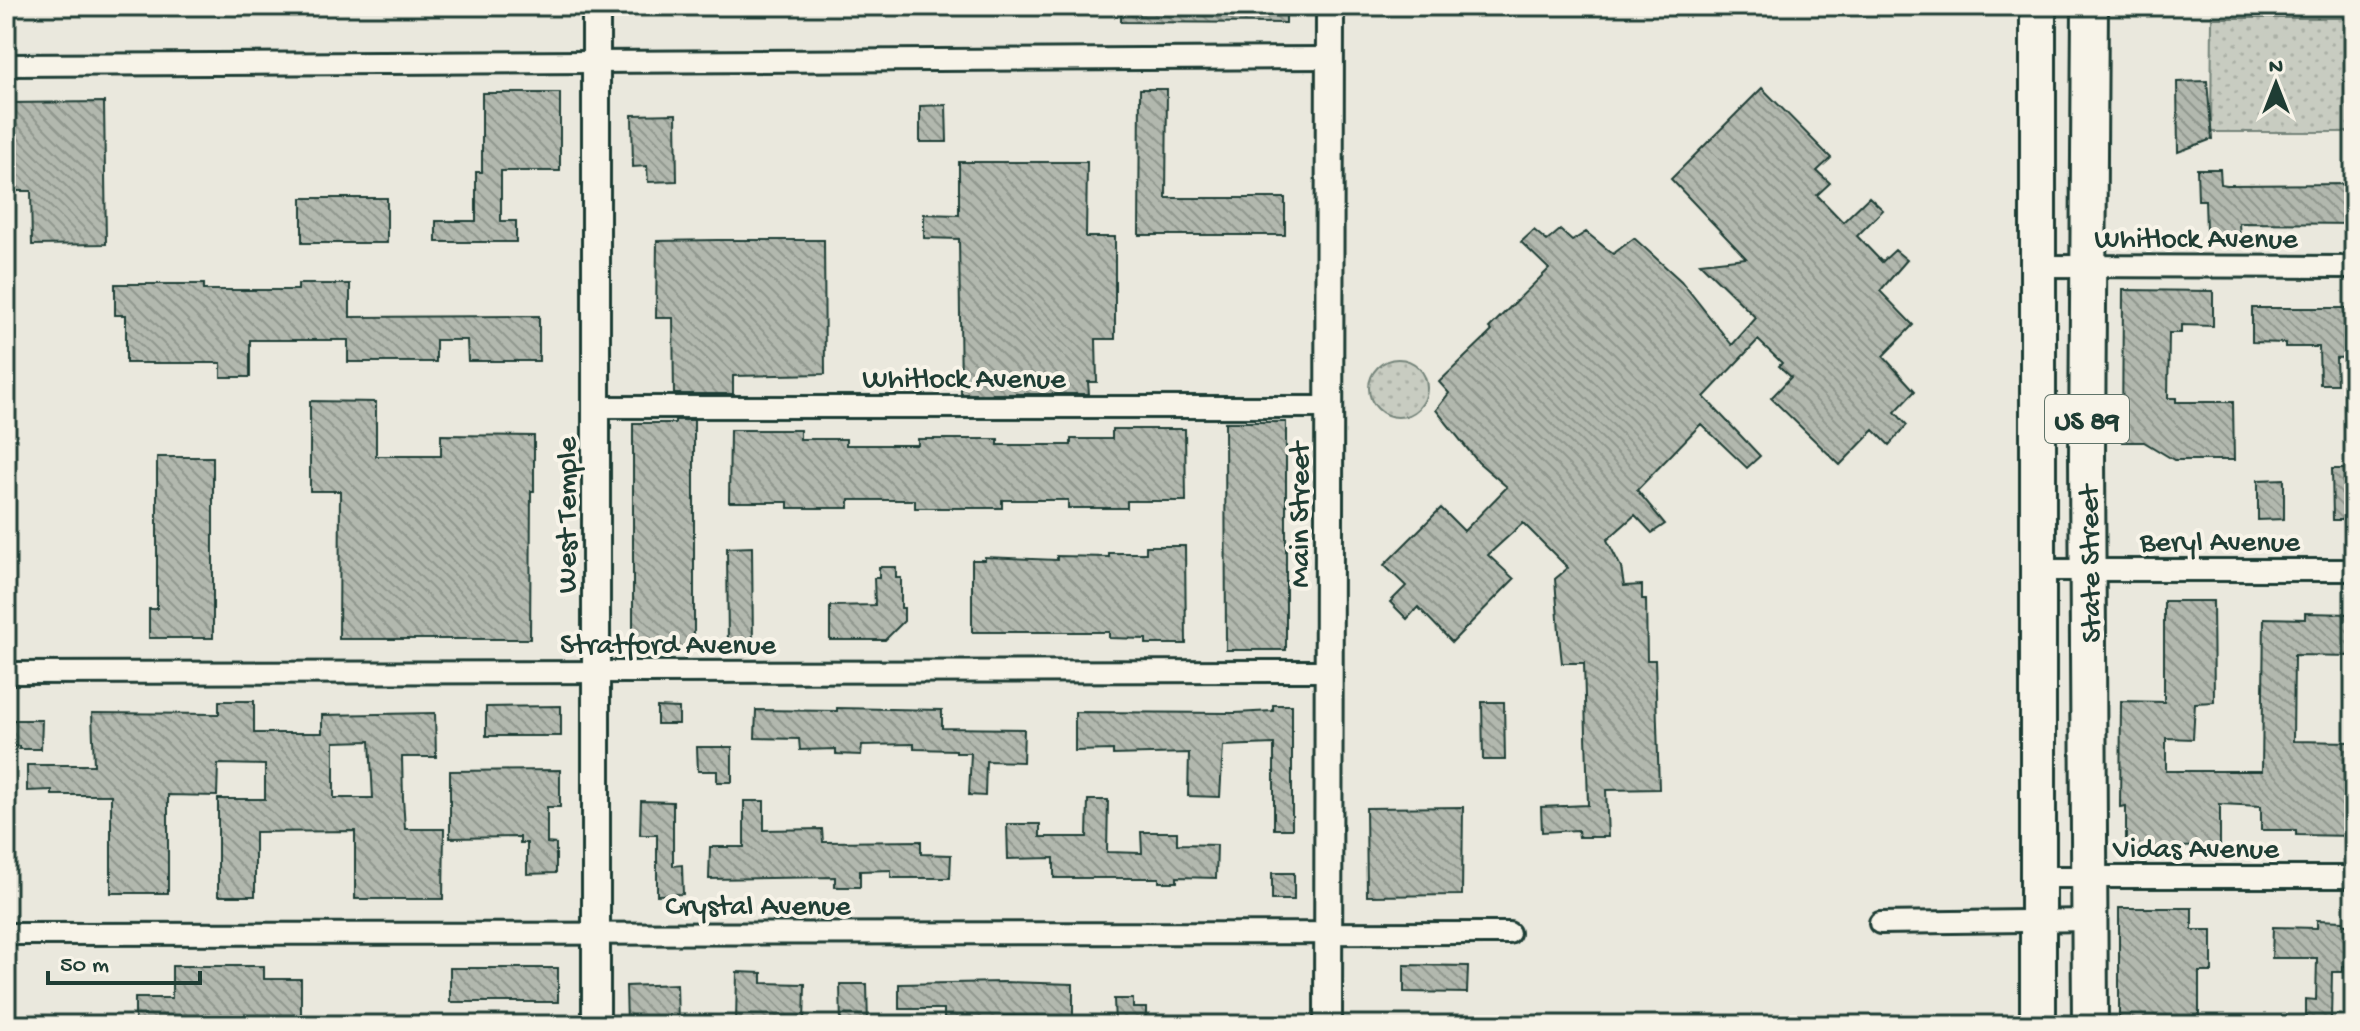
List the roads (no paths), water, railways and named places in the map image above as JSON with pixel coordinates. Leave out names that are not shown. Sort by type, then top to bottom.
[{"type":"main road","name":"State Street","points":[[2038,6],[2038,1025]]},
{"type":"main road","name":"State Street","points":[[2090,6],[2090,1025]]},
{"type":"street","name":"West Temple","points":[[596,6],[596,1025]]},
{"type":"street","name":"Main Street","points":[[1328,1025],[1330,6]]},
{"type":"street","points":[[6,65],[1330,58]]},
{"type":"street","name":"Whitlock Avenue","points":[[2039,266],[2354,267]]},
{"type":"street","name":"Whitlock Avenue","points":[[597,407],[1330,407]]},
{"type":"street","name":"Beryl Avenue","points":[[2039,570],[2354,570]]},
{"type":"street","name":"Stratford Avenue","points":[[6,673],[1330,671]]},
{"type":"street","name":"Vidas Avenue","points":[[2038,877],[2354,877]]},
{"type":"street","points":[[1880,923],[2090,920]]},
{"type":"street","name":"Crystal Avenue","points":[[6,934],[1509,933]]}]
